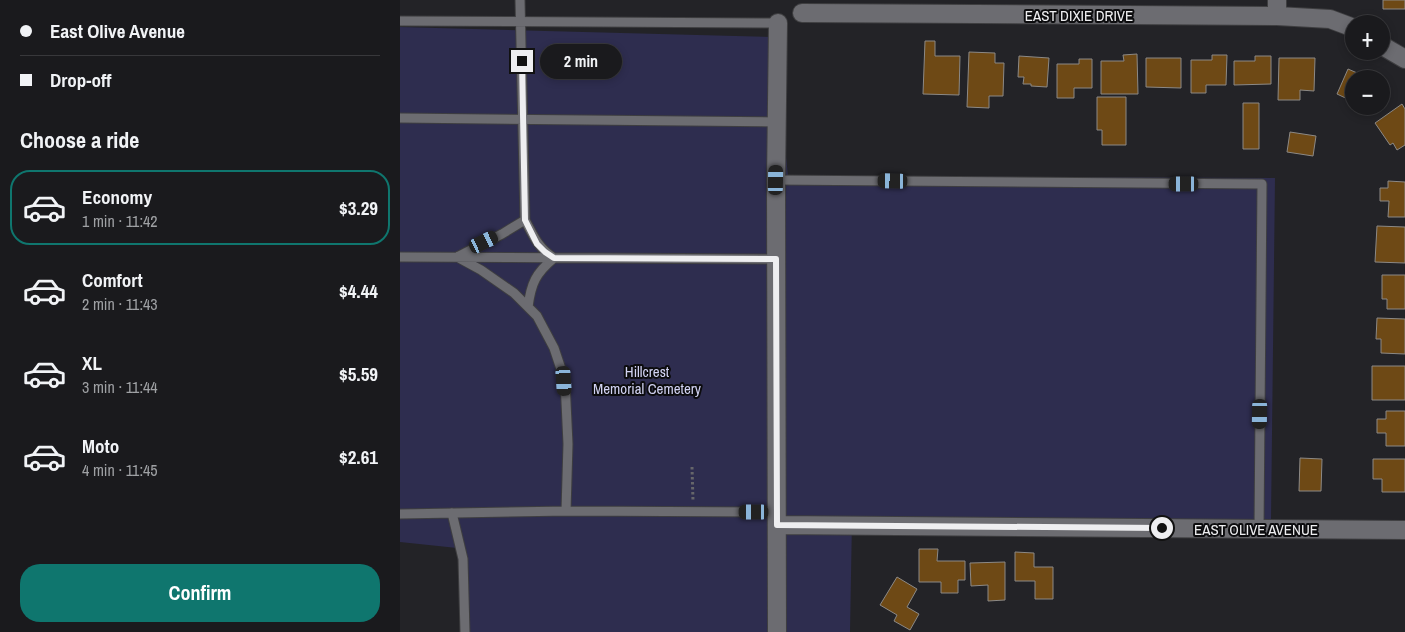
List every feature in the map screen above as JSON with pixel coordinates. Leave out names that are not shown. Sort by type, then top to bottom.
[{"type":"street","name":"EAST DIXIE DRIVE","points":[[802,13],[1276,8],[1330,19],[1345,25]]},
{"type":"street","points":[[777,632],[776,180],[778,23]]},
{"type":"street","points":[[1390,50],[1405,59]]},
{"type":"street","name":"EAST OLIVE AVENUE","points":[[777,518],[1259,529],[1405,530]]},
{"type":"lane","points":[[520,0],[525,220],[537,244],[554,258]]},
{"type":"lane","points":[[400,21],[778,23]]},
{"type":"lane","points":[[400,118],[777,122]]},
{"type":"lane","points":[[776,180],[1262,184],[1259,529]]},
{"type":"lane","points":[[456,257],[525,220]]},
{"type":"lane","points":[[400,256],[776,259]]},
{"type":"lane","points":[[456,257],[488,275],[514,293],[537,316],[554,348],[564,381],[568,444],[566,511]]},
{"type":"lane","points":[[528,307],[534,280],[540,269],[554,258]]},
{"type":"lane","points":[[400,514],[693,511],[777,518]]},
{"type":"lane","points":[[452,513],[463,560],[465,632]]},
{"type":"path","points":[[692,467],[693,511]]},
{"type":"green space","name":"Hillcrest Memorial Cemetery","points":[[400,27],[774,37],[788,176],[1275,178],[1271,521],[852,520],[850,632],[463,632],[457,548],[400,542]]},
{"type":"building","points":[[1383,0],[1405,0],[1405,9],[1383,9]]},
{"type":"building","points":[[925,41],[935,41],[935,56],[960,56],[959,95],[923,94]]},
{"type":"building","points":[[969,52],[995,53],[995,63],[1004,63],[1003,96],[989,96],[989,108],[967,107]]},
{"type":"building","points":[[1137,54],[1138,94],[1101,94],[1101,61],[1124,61],[1123,55]]},
{"type":"building","points":[[1212,55],[1227,55],[1226,85],[1206,85],[1206,93],[1191,93],[1191,60],[1212,60]]},
{"type":"building","points":[[1019,56],[1049,58],[1047,87],[1023,84],[1024,77],[1018,77]]},
{"type":"building","points":[[1255,56],[1271,56],[1271,84],[1234,85],[1234,61],[1255,61]]},
{"type":"building","points":[[1146,58],[1181,58],[1181,88],[1146,87]]},
{"type":"building","points":[[1279,58],[1315,58],[1314,91],[1300,90],[1300,100],[1278,100]]},
{"type":"building","points":[[1079,59],[1092,59],[1092,88],[1074,88],[1074,98],[1057,98],[1057,64],[1079,64]]},
{"type":"building","points":[[1345,76],[1345,98],[1337,94]]},
{"type":"building","points":[[1097,97],[1126,97],[1126,145],[1102,145],[1102,130],[1097,130]]},
{"type":"building","points":[[1243,103],[1259,103],[1259,149],[1243,149]]},
{"type":"building","points":[[1402,104],[1405,109],[1405,145],[1397,150],[1393,143],[1390,145],[1375,123],[1386,115],[1390,115],[1390,112]]},
{"type":"building","points":[[1290,132],[1316,136],[1313,156],[1287,152]]},
{"type":"building","points":[[1388,181],[1405,182],[1405,217],[1388,217],[1389,201],[1380,201],[1380,188],[1388,188]]},
{"type":"building","points":[[1377,226],[1405,227],[1405,263],[1375,262]]},
{"type":"building","points":[[1382,275],[1405,275],[1405,309],[1387,309],[1387,299],[1382,299]]},
{"type":"building","points":[[1377,318],[1405,319],[1405,354],[1381,353],[1381,339],[1376,339]]},
{"type":"building","points":[[1372,366],[1405,366],[1405,400],[1372,400]]},
{"type":"building","points":[[1386,411],[1405,411],[1405,446],[1386,446],[1386,433],[1377,433],[1377,419],[1386,419]]},
{"type":"building","points":[[1300,458],[1322,459],[1321,491],[1299,491]]},
{"type":"building","points":[[1373,459],[1405,459],[1405,492],[1382,492],[1382,479],[1373,479]]},
{"type":"building","points":[[919,549],[938,549],[937,561],[965,561],[965,580],[958,580],[958,593],[941,593],[941,582],[919,582]]},
{"type":"building","points":[[1015,552],[1034,553],[1034,567],[1053,567],[1053,599],[1035,599],[1035,581],[1015,581]]},
{"type":"building","points":[[1005,562],[1005,600],[988,601],[988,585],[971,586],[970,563]]},
{"type":"building","points":[[897,577],[917,589],[907,607],[919,614],[910,630],[894,621],[897,615],[880,605]]},
{"type":"route","points":[[522,61],[525,220],[537,244],[545,252],[554,258],[776,259],[777,525],[1162,528]]}]
